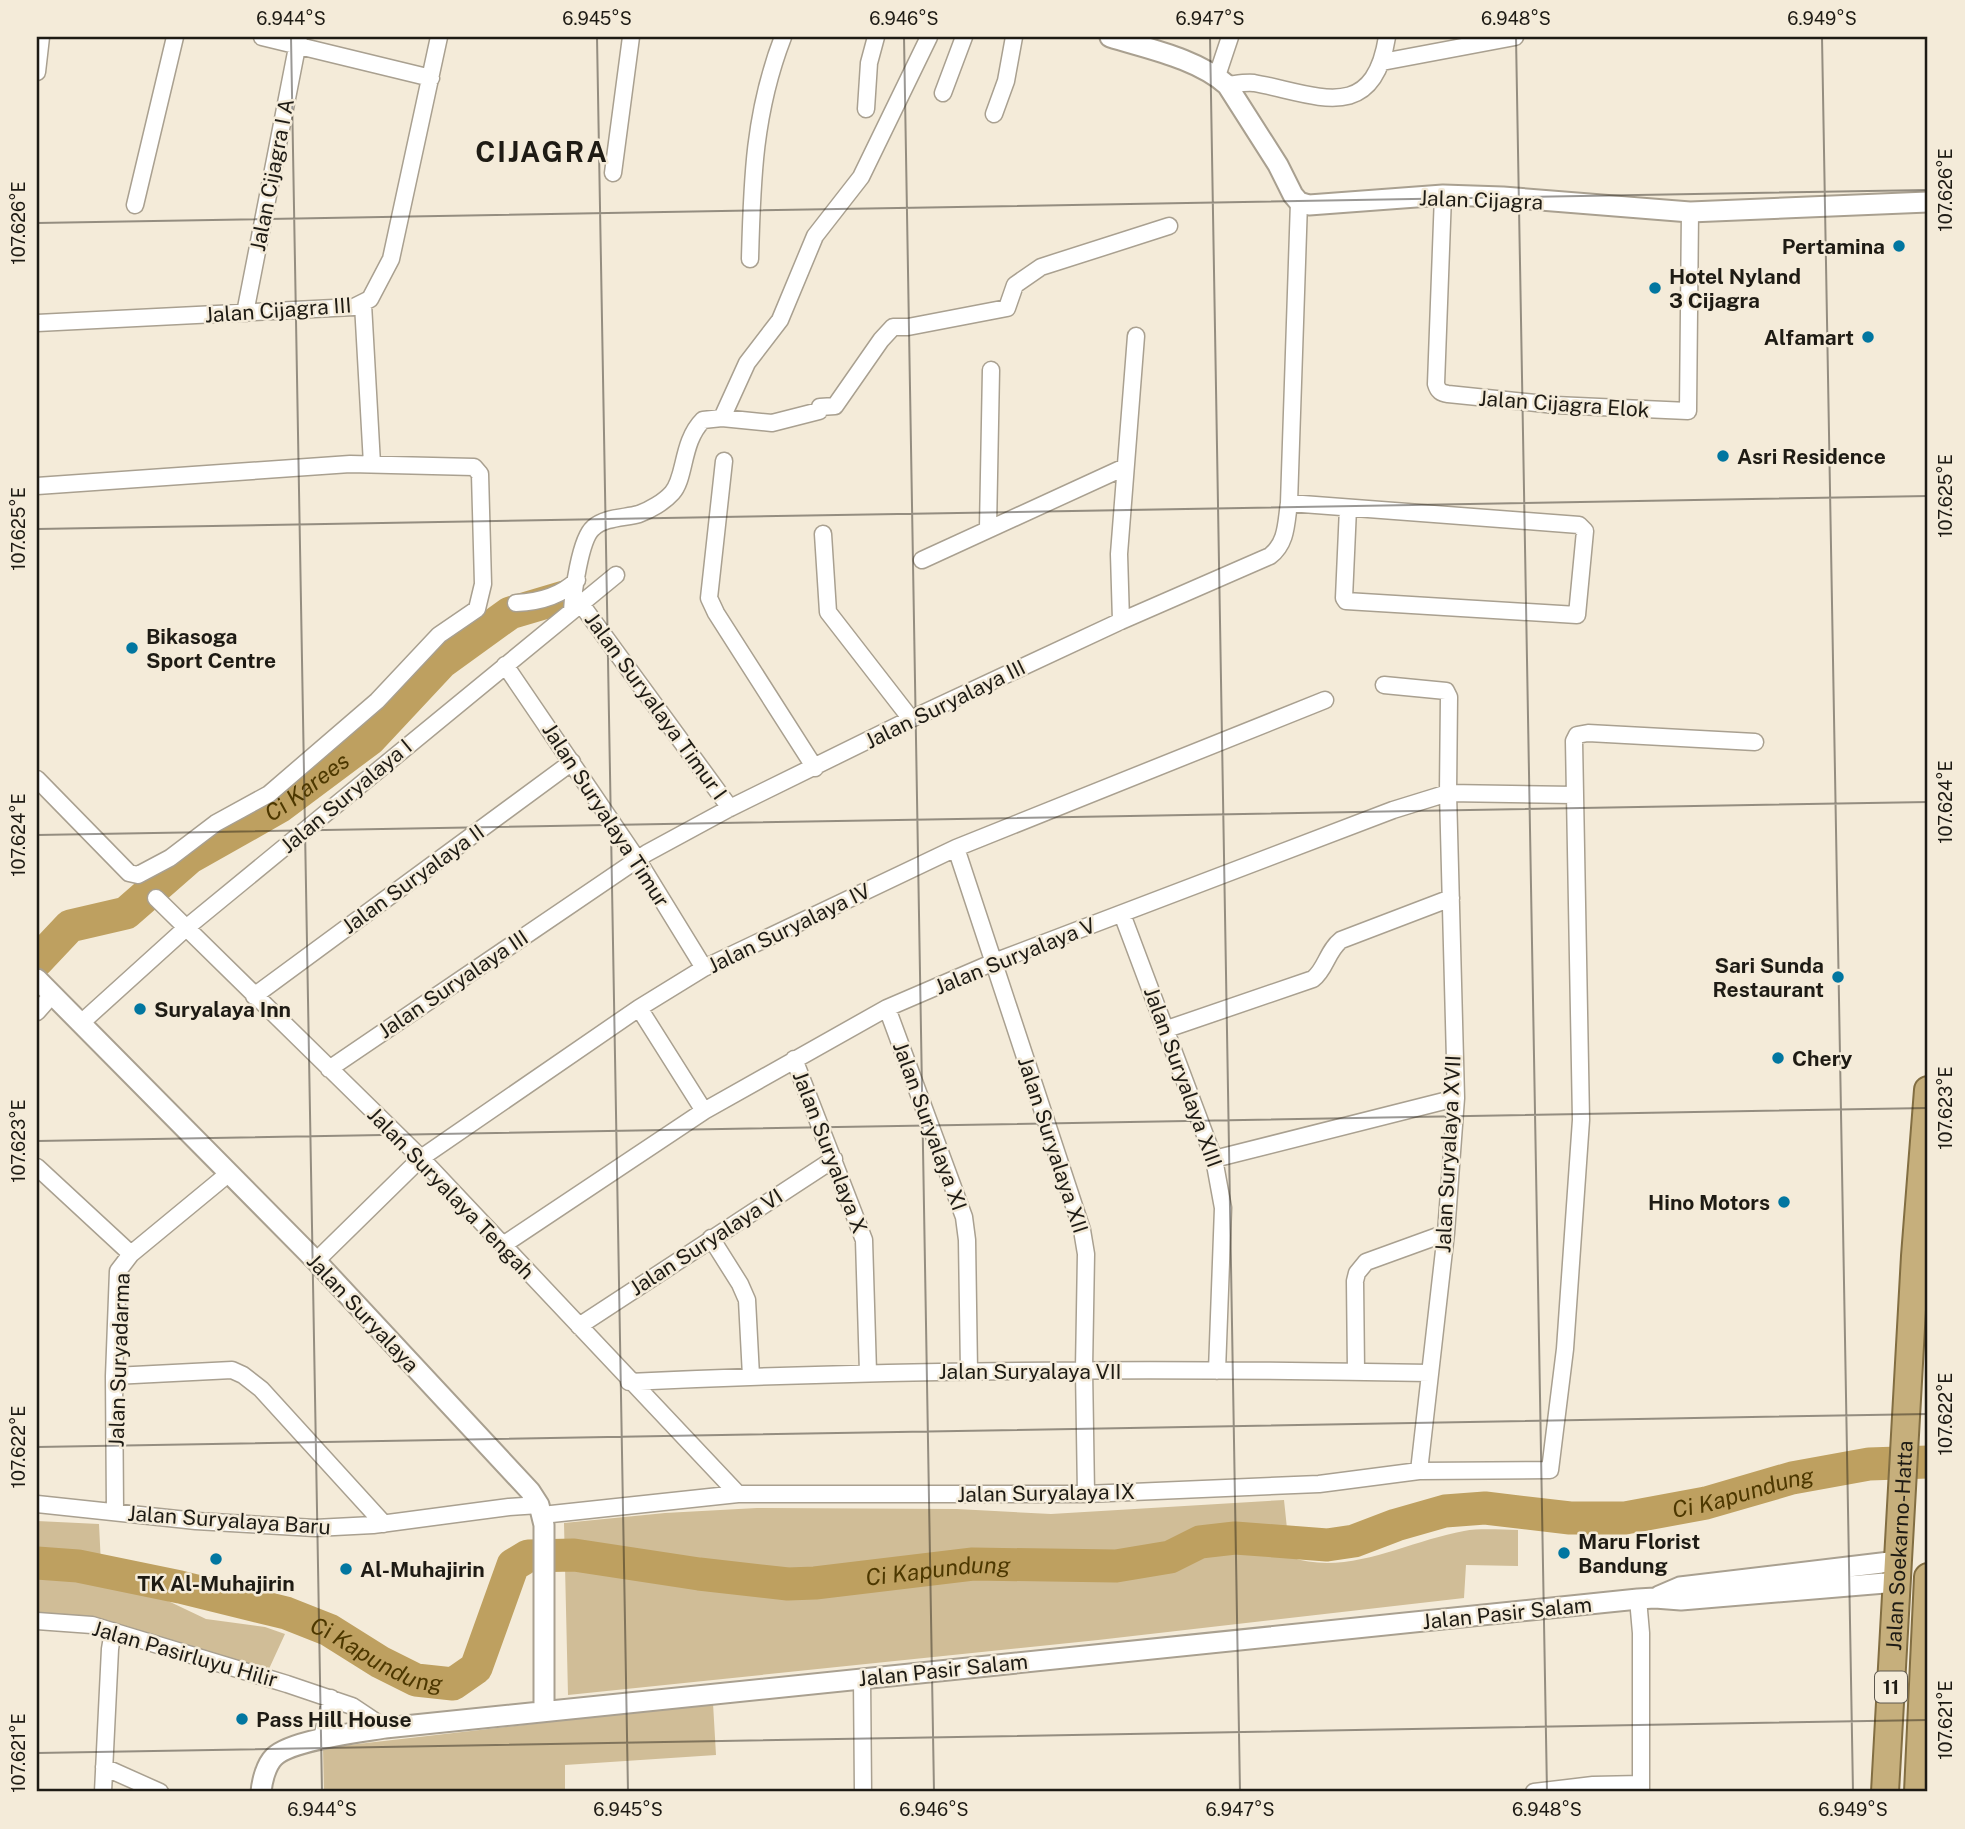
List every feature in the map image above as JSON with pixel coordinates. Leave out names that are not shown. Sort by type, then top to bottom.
[{"type":"highway","name":"Jalan Soekarno-Hatta","points":[[1885,1792],[1915,1256],[1928,1090]]},
{"type":"highway","name":"Jalan Soekarno-Hatta","points":[[1918,1792],[1928,1577]]},
{"type":"street","points":[[37,72],[41,37]]},
{"type":"street","points":[[135,205],[175,37]]},
{"type":"street","points":[[262,37],[298,41],[431,78]]},
{"type":"street","name":"Jalan Cijagra III","points":[[37,323],[354,307],[363,304],[371,297],[391,259],[439,37]]},
{"type":"street","points":[[613,173],[631,37]]},
{"type":"street","points":[[750,259],[756,135],[773,62],[783,37]]},
{"type":"street","points":[[866,109],[869,62],[876,37]]},
{"type":"street","points":[[722,418],[747,363],[780,320],[816,236],[861,177],[929,37]]},
{"type":"street","points":[[943,93],[964,37]]},
{"type":"street","points":[[994,114],[1006,81],[1014,37]]},
{"type":"street","points":[[1110,37],[1181,60],[1222,80],[1251,82],[1329,100],[1343,98],[1366,86],[1382,62],[1387,37]]},
{"type":"street","points":[[1230,37],[1222,80],[1294,194]]},
{"type":"street","points":[[1382,62],[1515,37]]},
{"type":"street","name":"Jalan Cijagra I A","points":[[245,313],[298,41]]},
{"type":"street","name":"Jalan Cijagra","points":[[1294,194],[1309,205],[1443,195],[1503,197],[1690,212],[1928,202]]},
{"type":"street","name":"Jalan Suryalaya III","points":[[329,1069],[637,859],[730,808],[911,719],[1121,621],[1270,556],[1282,543],[1289,503],[1294,194]]},
{"type":"street","name":"Jalan Cijagra Elok","points":[[1443,195],[1436,384],[1438,389],[1448,394],[1556,405],[1688,411],[1690,212]]},
{"type":"street","points":[[516,603],[565,592],[575,597],[582,551],[588,533],[603,522],[642,513],[673,492],[692,430],[703,420],[722,418],[772,423],[819,411],[820,407],[835,405],[893,327],[908,327],[1007,308],[1015,285],[1041,267],[1169,226]]},
{"type":"street","points":[[363,304],[372,464]]},
{"type":"street","points":[[1121,621],[1119,554],[1136,336]]},
{"type":"street","points":[[988,528],[990,370]]},
{"type":"street","points":[[724,461],[709,598],[815,768]]},
{"type":"street","points":[[37,486],[339,464],[474,467],[478,469],[483,584],[478,608],[439,635],[377,701],[269,794],[216,823],[170,858],[138,874],[129,873],[37,779]]},
{"type":"street","points":[[922,560],[1125,467]]},
{"type":"street","points":[[1289,503],[1579,525],[1585,531],[1577,615],[1346,601],[1348,508]]},
{"type":"street","points":[[823,534],[828,612],[911,719]]},
{"type":"street","name":"Jalan Suryalaya I","points":[[81,1023],[186,929],[505,665],[575,597],[616,575]]},
{"type":"street","name":"Jalan Suryalaya Timur I","points":[[575,597],[730,808]]},
{"type":"street","name":"Jalan Suryalaya Timur","points":[[505,665],[637,859],[704,968]]},
{"type":"street","name":"Jalan Suryalaya XVII","points":[[1384,685],[1448,693],[1456,1098],[1446,1233],[1419,1471]]},
{"type":"street","name":"Jalan Suryalaya IV","points":[[316,1261],[421,1158],[639,1008],[704,968],[956,848],[1325,700]]},
{"type":"street","points":[[1574,795],[1574,741],[1581,734],[1755,742]]},
{"type":"street","name":"Jalan Suryalaya II","points":[[254,996],[572,762]]},
{"type":"street","name":"Jalan Suryalaya V","points":[[503,1245],[704,1111],[794,1059],[887,1008],[995,962],[1393,810],[1448,793],[1574,795]]},
{"type":"street","name":"Jalan Suryalaya IX","points":[[542,1515],[738,1494],[1086,1494],[1319,1484],[1419,1471],[1550,1469],[1565,1349],[1581,1120],[1574,795]]},
{"type":"street","name":"Jalan Suryalaya XII","points":[[956,848],[1082,1230],[1086,1254],[1086,1494]]},
{"type":"street","name":"Jalan Suryalaya Tengah","points":[[156,898],[421,1158],[629,1382],[738,1494]]},
{"type":"street","points":[[1167,1028],[1313,979],[1341,940],[1451,898]]},
{"type":"street","name":"Jalan Suryalaya XIII","points":[[1122,914],[1214,1159],[1223,1208],[1217,1371]]},
{"type":"street","points":[[37,1012],[45,987]]},
{"type":"street","name":"Jalan Suryalaya","points":[[45,987],[316,1261],[530,1491],[542,1515]]},
{"type":"street","points":[[639,1008],[704,1111]]},
{"type":"street","name":"Jalan Suryalaya XI","points":[[887,1008],[964,1217],[967,1240],[969,1371]]},
{"type":"street","name":"Jalan Suryalaya X","points":[[794,1059],[864,1240],[868,1371]]},
{"type":"street","points":[[1214,1159],[1456,1098]]},
{"type":"street","name":"Jalan Suryalaya VI","points":[[579,1326],[834,1158]]},
{"type":"street","points":[[37,1167],[131,1254]]},
{"type":"street","name":"Jalan Suryadarma","points":[[115,1512],[114,1376],[118,1271],[131,1254],[228,1174]]},
{"type":"street","points":[[1356,1371],[1357,1273],[1366,1262],[1446,1233]]},
{"type":"street","points":[[711,1238],[747,1300],[751,1376]]},
{"type":"street","name":"Jalan Suryalaya VII","points":[[629,1382],[868,1371],[1084,1369],[1430,1373]]},
{"type":"street","points":[[114,1376],[237,1371],[261,1389],[384,1524]]},
{"type":"street","name":"Jalan Suryalaya Baru","points":[[37,1504],[196,1521],[315,1528],[384,1524],[509,1507],[542,1515]]},
{"type":"street","points":[[542,1515],[544,1711]]},
{"type":"street","name":"Jalan Pasir Salam","points":[[261,1792],[266,1772],[276,1754],[322,1738],[385,1728],[1646,1598],[1680,1587],[1898,1571]]},
{"type":"street","points":[[1534,1792],[1593,1786],[1641,1788],[1641,1633],[1646,1598]]},
{"type":"street","name":"Jalan Pasirluyu Hilir","points":[[37,1621],[92,1625],[331,1698],[365,1712],[385,1728]]},
{"type":"street","points":[[103,1792],[113,1631]]},
{"type":"street","points":[[862,1678],[863,1792]]},
{"type":"street","points":[[322,1738],[331,1698]]},
{"type":"street","points":[[104,1767],[160,1792]]},
{"type":"shaded area","points":[[1284,1500],[1290,1557],[1334,1563],[1377,1555],[1464,1531],[1518,1530],[1518,1566],[1466,1565],[1464,1598],[1098,1640],[568,1695],[564,1523],[665,1513],[757,1508],[957,1509],[1051,1514]]},
{"type":"shaded area","points":[[37,1521],[99,1524],[102,1585],[166,1600],[206,1619],[265,1627],[285,1634],[268,1671],[133,1630],[37,1614]]},
{"type":"shaded area","points":[[713,1703],[716,1755],[565,1765],[565,1792],[324,1792],[323,1748]]},
{"type":"waterway","name":"Ci Karees","points":[[37,961],[70,926],[126,913],[189,858],[279,807],[370,739],[442,662],[510,613],[564,597]]},
{"type":"waterway","name":"Ci Kapundung","points":[[37,1563],[78,1566],[286,1613],[329,1630],[380,1662],[416,1680],[453,1684],[476,1668],[513,1565],[528,1556],[574,1555],[788,1584],[973,1564],[1116,1566],[1170,1557],[1200,1542],[1235,1538],[1327,1545],[1354,1541],[1445,1511],[1485,1508],[1570,1518],[1625,1518],[1706,1503],[1792,1478],[1869,1464],[1928,1462]]},
{"type":"place","name":"Pertamina","points":[[1899,246]]},
{"type":"place","name":"Hotel Nyland 3 Cijagra","points":[[1655,288]]},
{"type":"place","name":"Alfamart","points":[[1868,337]]},
{"type":"place","name":"Asri Residence","points":[[1723,456]]},
{"type":"place","name":"Bikasoga Sport Centre","points":[[132,648]]},
{"type":"place","name":"Sari Sunda Restaurant","points":[[1838,977]]},
{"type":"place","name":"Suryalaya Inn","points":[[140,1009]]},
{"type":"place","name":"Chery","points":[[1778,1058]]},
{"type":"place","name":"Hino Motors","points":[[1784,1202]]},
{"type":"place","name":"Maru Florist Bandung","points":[[1564,1553]]},
{"type":"place","name":"TK Al-Muhajirin","points":[[216,1559]]},
{"type":"place","name":"Al-Muhajirin","points":[[346,1569]]},
{"type":"place","name":"Pass Hill House","points":[[242,1719]]},
{"type":"district","name":"CIJAGRA","points":[[542,151]]}]
